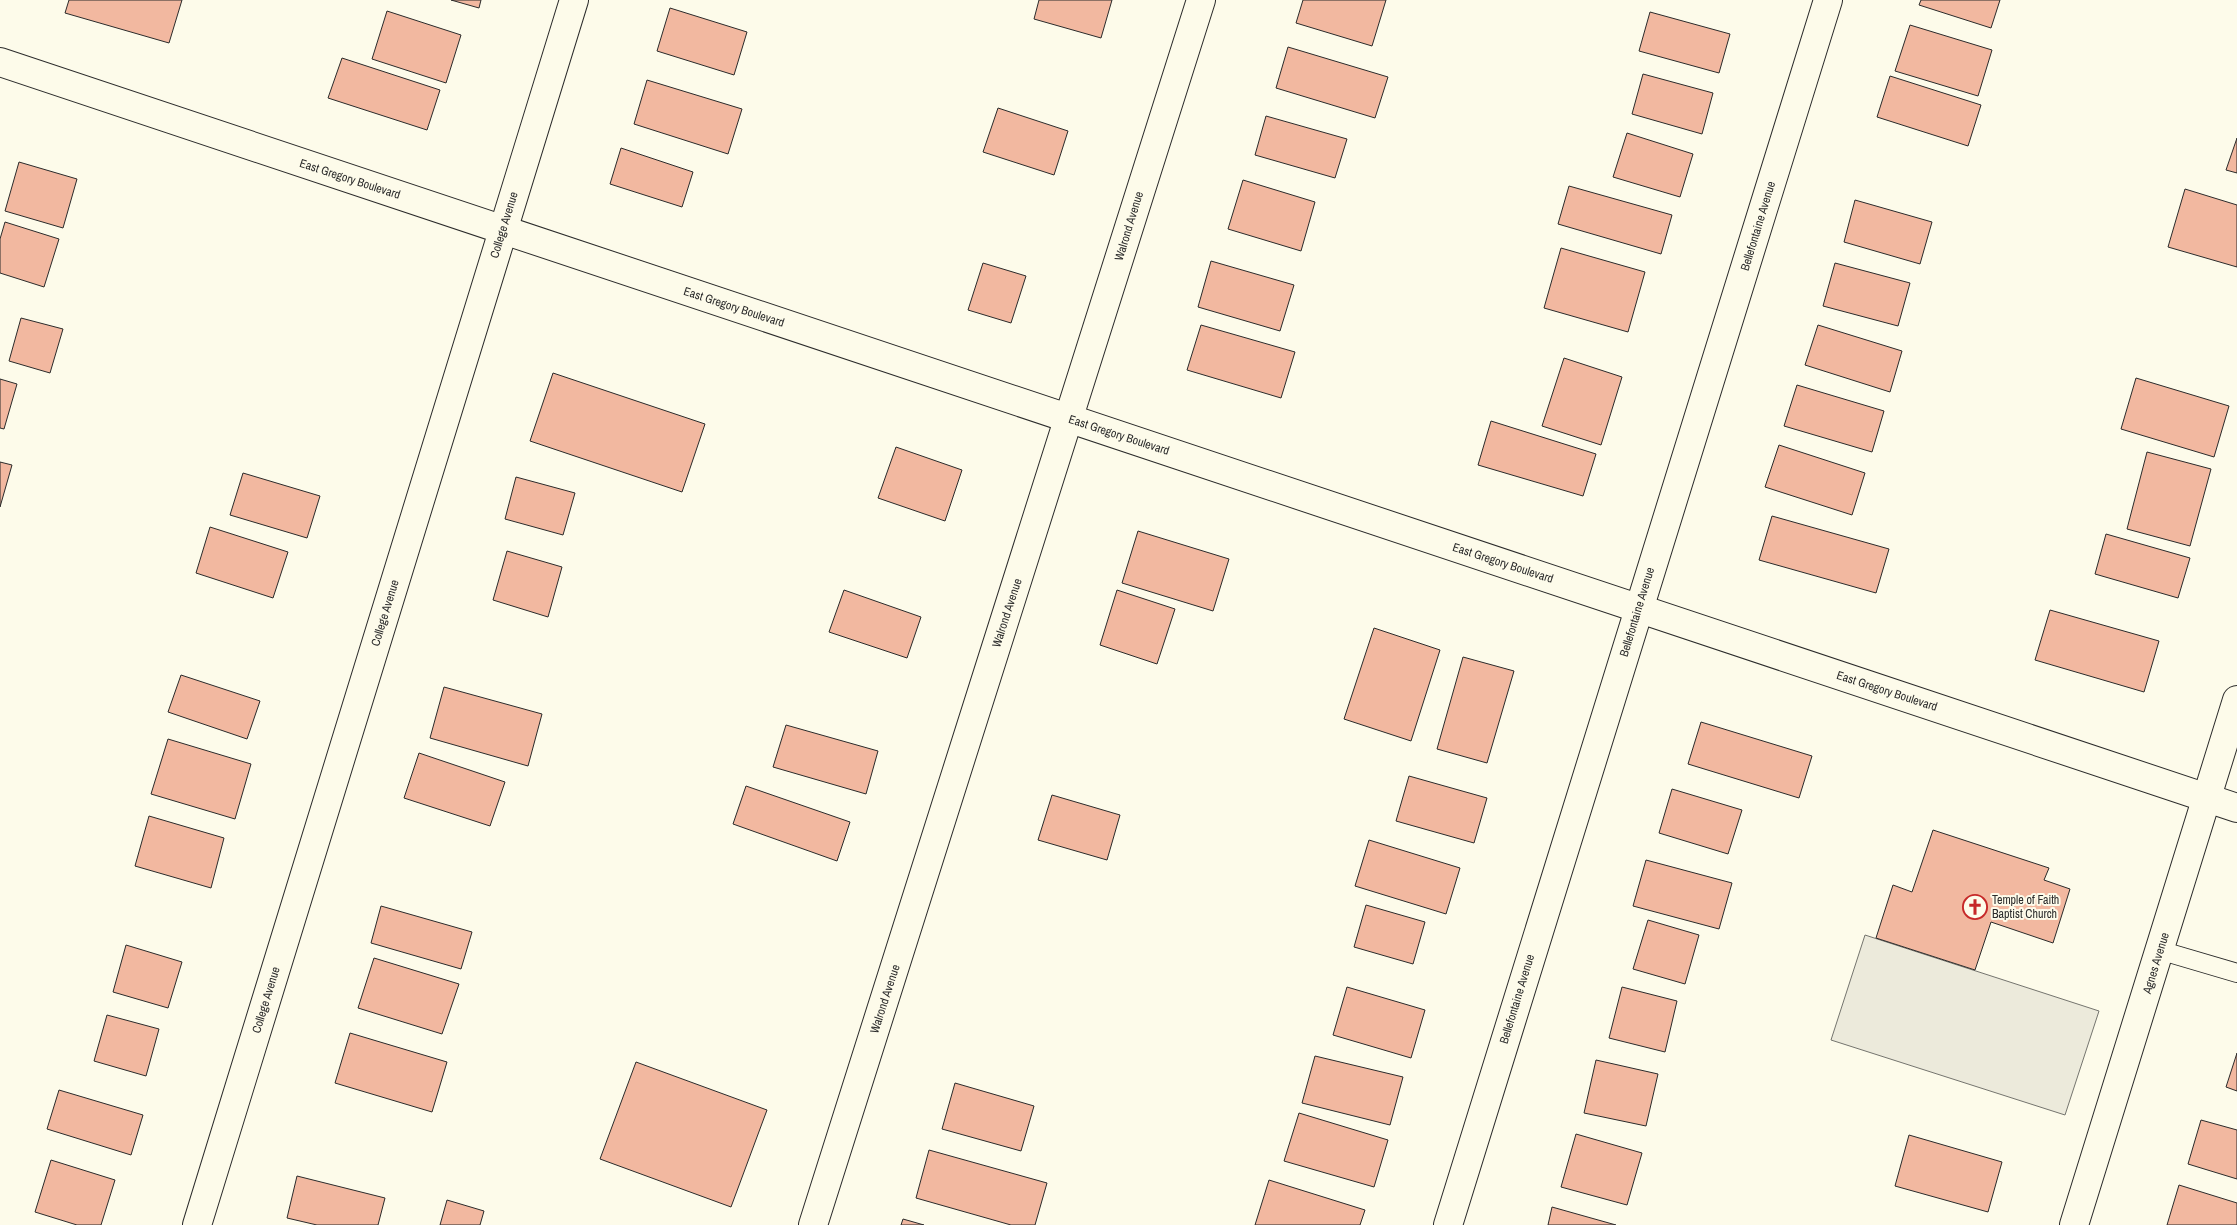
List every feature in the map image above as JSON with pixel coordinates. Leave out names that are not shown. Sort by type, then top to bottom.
[{"type":"street","name":"College Avenue","points":[[197,1225],[574,0]]},
{"type":"street","name":"Walrond Avenue","points":[[813,1225],[1201,0]]},
{"type":"street","name":"Bellefontaine Avenue","points":[[1448,1225],[1828,0]]},
{"type":"street","name":"East Gregory Boulevard","points":[[0,62],[2237,808]]},
{"type":"street","name":"Agnes Avenue","points":[[2074,1225],[2237,700]]},
{"type":"lane","points":[[2159,950],[2237,973]]},
{"type":"shaded area","points":[[1865,935],[2099,1011],[2065,1115],[1831,1040]]},
{"type":"building","points":[[69,0],[182,0],[169,43],[65,13]]},
{"type":"building","points":[[451,0],[481,0],[479,8]]},
{"type":"building","points":[[1039,0],[1112,0],[1101,38],[1034,19]]},
{"type":"building","points":[[1303,0],[1386,0],[1372,46],[1296,23]]},
{"type":"building","points":[[1921,0],[2000,0],[1991,28],[1919,5]]},
{"type":"building","points":[[670,8],[747,32],[734,75],[657,51]]},
{"type":"building","points":[[387,11],[461,35],[446,83],[372,59]]},
{"type":"building","points":[[1650,12],[1730,34],[1719,73],[1639,51]]},
{"type":"building","points":[[1910,25],[1992,50],[1978,96],[1895,71]]},
{"type":"building","points":[[1288,47],[1388,77],[1375,118],[1276,88]]},
{"type":"building","points":[[342,58],[440,90],[427,130],[328,98]]},
{"type":"building","points":[[1643,74],[1713,93],[1702,134],[1632,114]]},
{"type":"building","points":[[1890,76],[1981,105],[1968,146],[1877,117]]},
{"type":"building","points":[[647,80],[742,109],[728,154],[634,124]]},
{"type":"building","points":[[998,108],[1068,131],[1054,175],[983,152]]},
{"type":"building","points":[[1266,116],[1347,139],[1335,178],[1255,155]]},
{"type":"building","points":[[1627,133],[1693,154],[1680,197],[1613,177]]},
{"type":"building","points":[[2237,138],[2237,173],[2226,170]]},
{"type":"building","points":[[621,148],[693,172],[682,207],[610,184]]},
{"type":"building","points":[[19,162],[77,179],[63,228],[5,211]]},
{"type":"building","points":[[1243,180],[1315,202],[1301,251],[1228,229]]},
{"type":"building","points":[[1569,186],[1672,215],[1661,254],[1558,224]]},
{"type":"building","points":[[2185,189],[2237,205],[2237,267],[2168,247]]},
{"type":"building","points":[[1855,200],[1932,222],[1920,264],[1844,242]]},
{"type":"building","points":[[5,222],[59,239],[44,287],[0,273],[0,239]]},
{"type":"building","points":[[1561,248],[1645,272],[1628,332],[1544,308]]},
{"type":"building","points":[[1211,261],[1294,285],[1280,331],[1198,307]]},
{"type":"building","points":[[983,263],[1026,276],[1011,323],[968,310]]},
{"type":"building","points":[[1835,263],[1910,283],[1898,326],[1823,306]]},
{"type":"building","points":[[21,318],[63,329],[50,373],[9,361]]},
{"type":"building","points":[[1201,325],[1295,352],[1281,398],[1187,370]]},
{"type":"building","points":[[1818,325],[1902,351],[1890,392],[1805,365]]},
{"type":"building","points":[[1564,358],[1622,377],[1601,445],[1542,426]]},
{"type":"building","points":[[553,373],[705,424],[682,492],[530,441]]},
{"type":"building","points":[[2136,378],[2229,406],[2214,457],[2121,429]]},
{"type":"building","points":[[0,379],[17,384],[4,429],[0,428]]},
{"type":"building","points":[[1797,385],[1884,411],[1872,452],[1784,426]]},
{"type":"building","points":[[1491,421],[1596,454],[1583,496],[1478,465]]},
{"type":"building","points":[[1779,445],[1865,473],[1852,515],[1765,487]]},
{"type":"building","points":[[896,447],[962,470],[945,521],[878,498]]},
{"type":"building","points":[[2147,452],[2211,469],[2190,546],[2127,529]]},
{"type":"building","points":[[0,462],[12,465],[0,507]]},
{"type":"building","points":[[243,473],[320,496],[307,538],[230,515]]},
{"type":"building","points":[[516,477],[575,493],[563,535],[505,519]]},
{"type":"building","points":[[1772,516],[1889,549],[1876,593],[1759,560]]},
{"type":"building","points":[[210,527],[288,552],[273,598],[196,573]]},
{"type":"building","points":[[1138,531],[1229,559],[1213,611],[1122,583]]},
{"type":"building","points":[[2106,534],[2190,558],[2178,598],[2095,574]]},
{"type":"building","points":[[507,551],[562,567],[548,617],[493,600]]},
{"type":"building","points":[[844,590],[921,617],[907,658],[829,632]]},
{"type":"building","points":[[1117,590],[1175,609],[1157,664],[1100,645]]},
{"type":"building","points":[[2050,610],[2159,641],[2144,692],[2035,660]]},
{"type":"building","points":[[1374,628],[1440,650],[1411,741],[1344,719]]},
{"type":"building","points":[[1463,657],[1514,671],[1487,763],[1437,749]]},
{"type":"building","points":[[181,675],[260,701],[247,739],[168,712]]},
{"type":"building","points":[[444,687],[542,714],[528,766],[430,738]]},
{"type":"building","points":[[1701,722],[1812,756],[1799,798],[1688,764]]},
{"type":"building","points":[[786,725],[878,751],[866,794],[773,767]]},
{"type":"building","points":[[168,739],[251,764],[235,819],[151,794]]},
{"type":"building","points":[[419,753],[505,782],[490,826],[404,798]]},
{"type":"building","points":[[1409,776],[1487,798],[1474,843],[1396,821]]},
{"type":"building","points":[[746,786],[850,822],[837,861],[733,824]]},
{"type":"building","points":[[1672,789],[1742,810],[1728,854],[1659,833]]},
{"type":"building","points":[[1052,795],[1120,815],[1107,860],[1038,840]]},
{"type":"building","points":[[149,816],[224,838],[211,888],[135,866]]},
{"type":"building","name":"Temple of Faith Baptist Church","points":[[1933,830],[2049,868],[2044,880],[2070,889],[2053,943],[1991,922],[1975,970],[1876,938],[1893,885],[1912,892]]},
{"type":"building","points":[[1369,840],[1460,868],[1446,914],[1355,886]]},
{"type":"building","points":[[1646,860],[1732,883],[1719,929],[1633,906]]},
{"type":"building","points":[[1366,905],[1425,922],[1413,964],[1354,947]]},
{"type":"building","points":[[381,906],[472,932],[461,969],[371,943]]},
{"type":"building","points":[[1648,920],[1699,935],[1685,984],[1633,969]]},
{"type":"building","points":[[126,945],[182,962],[168,1008],[113,992]]},
{"type":"building","points":[[374,958],[459,984],[442,1034],[358,1008]]},
{"type":"building","points":[[1347,987],[1425,1010],[1411,1058],[1333,1035]]},
{"type":"building","points":[[1622,987],[1677,1001],[1665,1052],[1609,1038]]},
{"type":"building","points":[[107,1015],[159,1029],[146,1076],[94,1061]]},
{"type":"building","points":[[350,1033],[447,1062],[432,1112],[335,1083]]},
{"type":"building","points":[[2237,1053],[2237,1091],[2226,1087]]},
{"type":"building","points":[[1315,1056],[1403,1077],[1390,1125],[1302,1103]]},
{"type":"building","points":[[1596,1060],[1658,1074],[1646,1126],[1584,1113]]},
{"type":"building","points":[[636,1062],[767,1110],[731,1207],[600,1159]]},
{"type":"building","points":[[955,1083],[1034,1106],[1021,1151],[942,1129]]},
{"type":"building","points":[[59,1090],[143,1115],[131,1155],[47,1129]]},
{"type":"building","points":[[1299,1113],[1388,1140],[1374,1187],[1284,1161]]},
{"type":"building","points":[[2201,1120],[2237,1130],[2237,1179],[2188,1164]]},
{"type":"building","points":[[1576,1134],[1642,1153],[1627,1205],[1561,1187]]},
{"type":"building","points":[[1909,1135],[2002,1162],[1988,1212],[1895,1186]]},
{"type":"building","points":[[929,1150],[1047,1183],[1035,1225],[1011,1225],[916,1198]]},
{"type":"building","points":[[51,1160],[115,1180],[101,1225],[77,1225],[35,1212]]},
{"type":"building","points":[[297,1176],[385,1198],[378,1225],[317,1225],[287,1218]]},
{"type":"building","points":[[1269,1180],[1365,1210],[1360,1225],[1255,1225]]},
{"type":"building","points":[[2179,1185],[2237,1203],[2237,1225],[2167,1225]]},
{"type":"building","points":[[447,1200],[484,1211],[480,1225],[440,1225]]},
{"type":"building","points":[[1552,1207],[1616,1225],[1548,1225]]},
{"type":"building","points":[[903,1219],[924,1225],[901,1225]]},
{"type":"place","name":"Temple of Faith Baptist Church","points":[[1975,907]]}]
